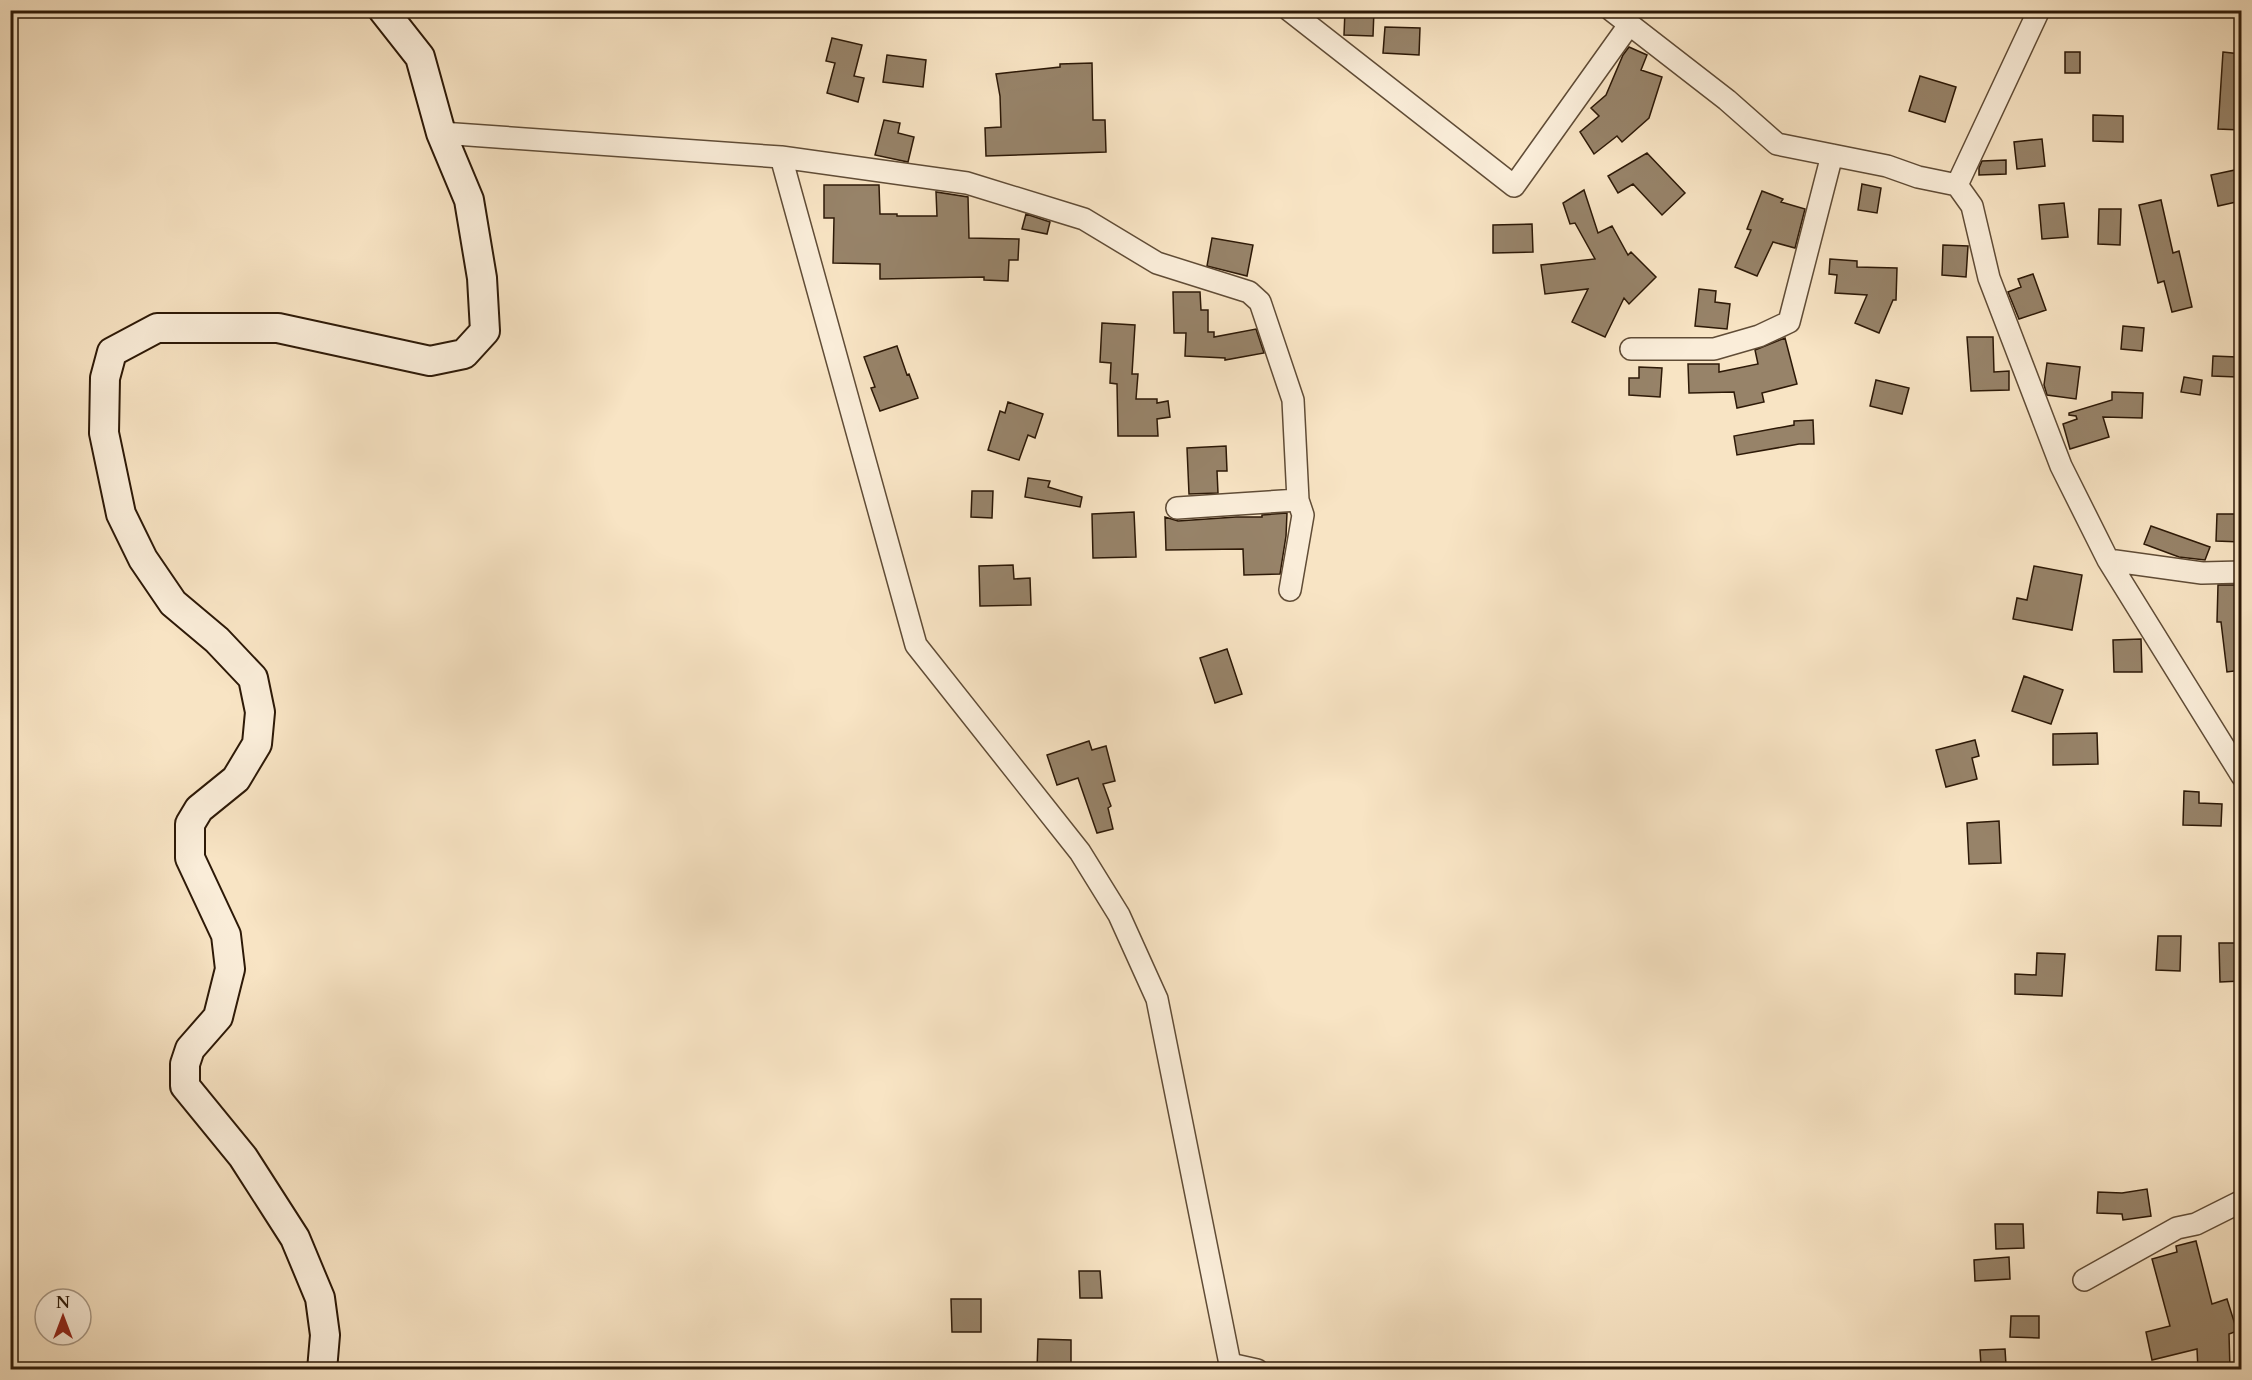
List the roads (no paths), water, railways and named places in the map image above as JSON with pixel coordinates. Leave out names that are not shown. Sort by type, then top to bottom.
[{"type":"main road","points":[[322,1370],[325,1335],[320,1298],[295,1238],[243,1156],[185,1086],[185,1064],[190,1049],[218,1017],[231,969],[226,935],[190,858],[190,824],[200,808],[236,779],[257,744],[260,712],[253,678],[217,640],[173,603],[143,559],[121,514],[104,433],[105,378],[112,351],[157,328],[278,328],[430,361],[464,354],[485,331],[482,278],[469,200],[441,133],[420,57],[383,10]]},
{"type":"street","points":[[1289,10],[1515,186],[1629,25]]},
{"type":"street","points":[[1611,10],[1727,100],[1777,144],[1887,166],[1918,177],[1957,185],[1972,206],[1989,278],[2061,466],[2109,560],[2241,776]]},
{"type":"street","points":[[1957,185],[2039,10]]},
{"type":"street","points":[[441,133],[782,157],[967,183],[1084,219],[1157,263],[1249,292],[1260,302],[1293,400],[1298,500],[1303,516],[1290,590]]},
{"type":"street","points":[[1631,348],[1714,348],[1759,336],[1789,322],[1832,155]]},
{"type":"street","points":[[782,157],[916,645],[1080,852],[1119,915],[1157,999],[1228,1367],[1257,1370]]},
{"type":"street","points":[[1177,508],[1298,500]]},
{"type":"street","points":[[2109,560],[2202,573],[2241,572]]},
{"type":"street","points":[[2085,1280],[2177,1228],[2196,1224],[2241,1201]]}]
